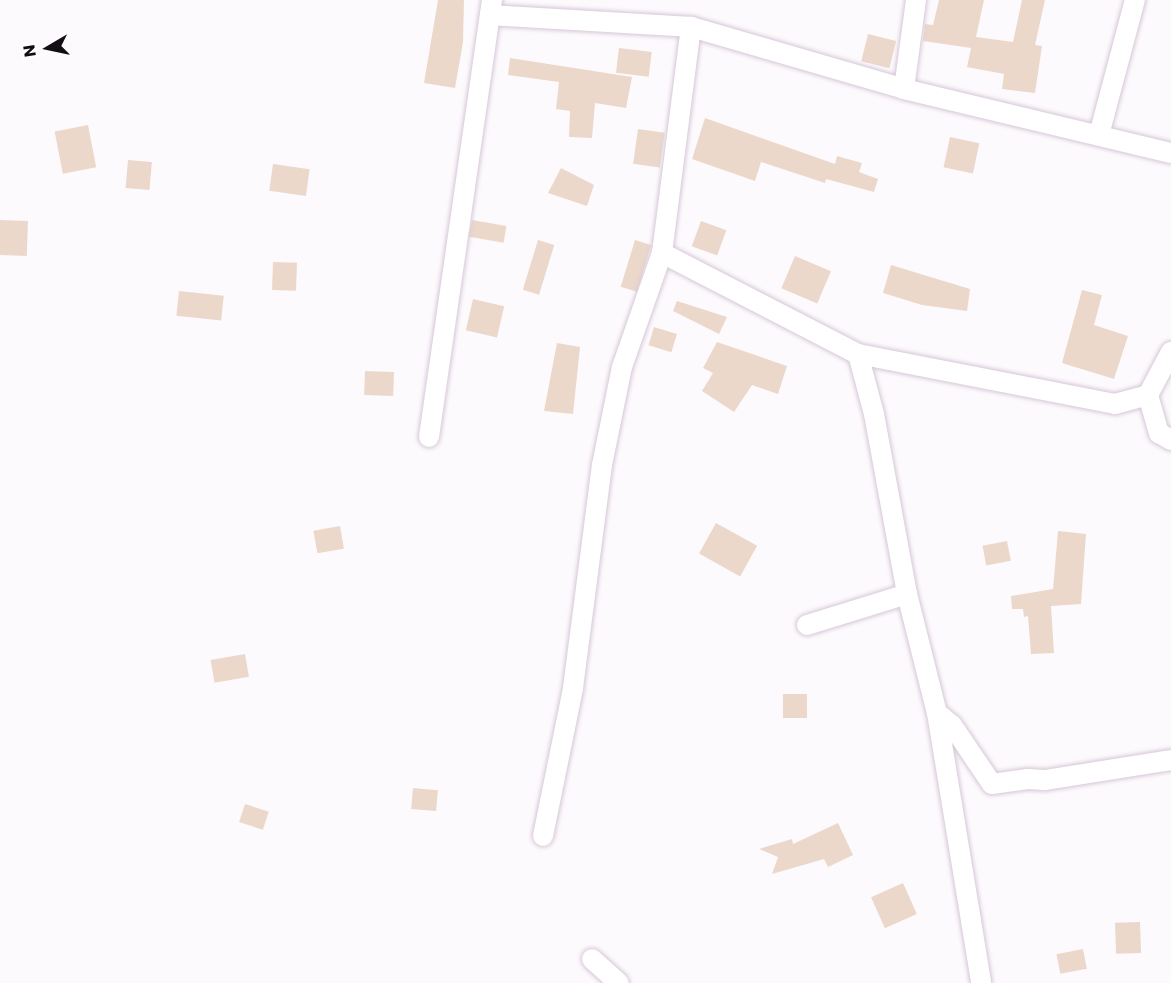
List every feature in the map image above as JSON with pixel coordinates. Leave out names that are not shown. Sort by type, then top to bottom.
[{"type":"street","points":[[904,89],[916,0]]},
{"type":"street","points":[[1099,135],[1135,0]]},
{"type":"street","points":[[429,437],[491,8],[691,27],[904,89],[1171,153]]},
{"type":"street","points":[[543,836],[571,700],[602,465],[622,367],[662,253],[691,27]]},
{"type":"street","points":[[662,253],[858,354],[1115,404],[1148,395]]},
{"type":"street","points":[[1171,352],[1148,395],[1159,433],[1171,440]]},
{"type":"street","points":[[858,354],[874,414],[908,594],[937,713],[981,983]]},
{"type":"street","points":[[807,624],[908,594]]},
{"type":"street","points":[[937,713],[952,725],[992,784],[1028,779],[1045,780],[1171,760]]},
{"type":"street","points":[[592,958],[619,983]]},
{"type":"building","points":[[438,0],[464,0],[463,42],[455,88],[424,83]]},
{"type":"building","points":[[939,0],[984,0],[976,37],[1013,42],[1022,0],[1045,0],[1035,45],[1042,46],[1035,93],[1002,89],[1004,74],[967,67],[971,48],[923,41],[925,24],[933,25]]},
{"type":"building","points":[[868,34],[896,41],[889,68],[861,61]]},
{"type":"building","points":[[619,48],[652,52],[649,77],[616,73]]},
{"type":"building","points":[[510,58],[632,77],[626,108],[595,103],[592,138],[569,137],[570,111],[556,109],[559,82],[508,75]]},
{"type":"building","points":[[705,118],[835,164],[837,156],[862,163],[859,172],[878,179],[874,192],[826,179],[825,183],[761,162],[755,181],[692,159]]},
{"type":"building","points":[[88,125],[96,167],[63,174],[55,131]]},
{"type":"building","points":[[638,129],[665,133],[660,167],[633,164]]},
{"type":"building","points":[[950,137],[979,143],[973,174],[944,167]]},
{"type":"building","points":[[128,160],[152,162],[149,190],[126,188]]},
{"type":"building","points":[[273,164],[310,169],[306,196],[269,191]]},
{"type":"building","points":[[561,168],[594,185],[587,206],[548,193]]},
{"type":"building","points":[[0,220],[28,221],[27,256],[0,255]]},
{"type":"building","points":[[472,220],[506,226],[504,243],[469,237]]},
{"type":"building","points":[[701,221],[726,230],[717,256],[692,246]]},
{"type":"building","points":[[538,240],[554,245],[539,295],[523,290]]},
{"type":"building","points":[[635,240],[651,245],[637,292],[621,287]]},
{"type":"building","points":[[795,256],[831,271],[817,303],[781,288]]},
{"type":"building","points":[[273,262],[297,263],[296,291],[272,290]]},
{"type":"building","points":[[891,265],[970,289],[967,311],[922,305],[883,293]]},
{"type":"building","points":[[1082,290],[1102,295],[1094,325],[1128,336],[1114,379],[1062,363]]},
{"type":"building","points":[[179,291],[224,296],[221,321],[176,316]]},
{"type":"building","points":[[473,299],[504,306],[497,337],[466,330]]},
{"type":"building","points":[[677,301],[727,317],[719,334],[673,311]]},
{"type":"building","points":[[654,327],[677,334],[671,352],[648,345]]},
{"type":"building","points":[[717,342],[787,366],[778,394],[752,385],[734,412],[702,391],[713,373],[703,368]]},
{"type":"building","points":[[557,343],[580,347],[573,414],[544,411]]},
{"type":"building","points":[[365,371],[394,372],[393,396],[364,395]]},
{"type":"building","points":[[716,523],[757,546],[740,576],[699,554]]},
{"type":"building","points":[[340,526],[344,549],[317,553],[313,531]]},
{"type":"building","points":[[1058,531],[1086,534],[1081,604],[1051,606],[1054,653],[1031,654],[1028,616],[1024,617],[1023,609],[1012,609],[1011,596],[1053,589]]},
{"type":"building","points":[[1007,541],[1011,561],[986,565],[982,546]]},
{"type":"building","points":[[245,654],[249,677],[215,683],[211,660]]},
{"type":"building","points":[[783,694],[807,694],[807,718],[783,718]]},
{"type":"building","points":[[413,788],[438,790],[436,811],[411,809]]},
{"type":"building","points":[[245,804],[269,812],[263,830],[239,822]]},
{"type":"building","points":[[838,823],[853,855],[828,867],[824,859],[772,874],[778,857],[759,849],[792,839],[793,844]]},
{"type":"building","points":[[903,883],[917,914],[885,928],[871,897]]},
{"type":"building","points":[[1140,922],[1141,953],[1116,954],[1115,923]]},
{"type":"building","points":[[1083,949],[1087,969],[1060,974],[1056,954]]}]
